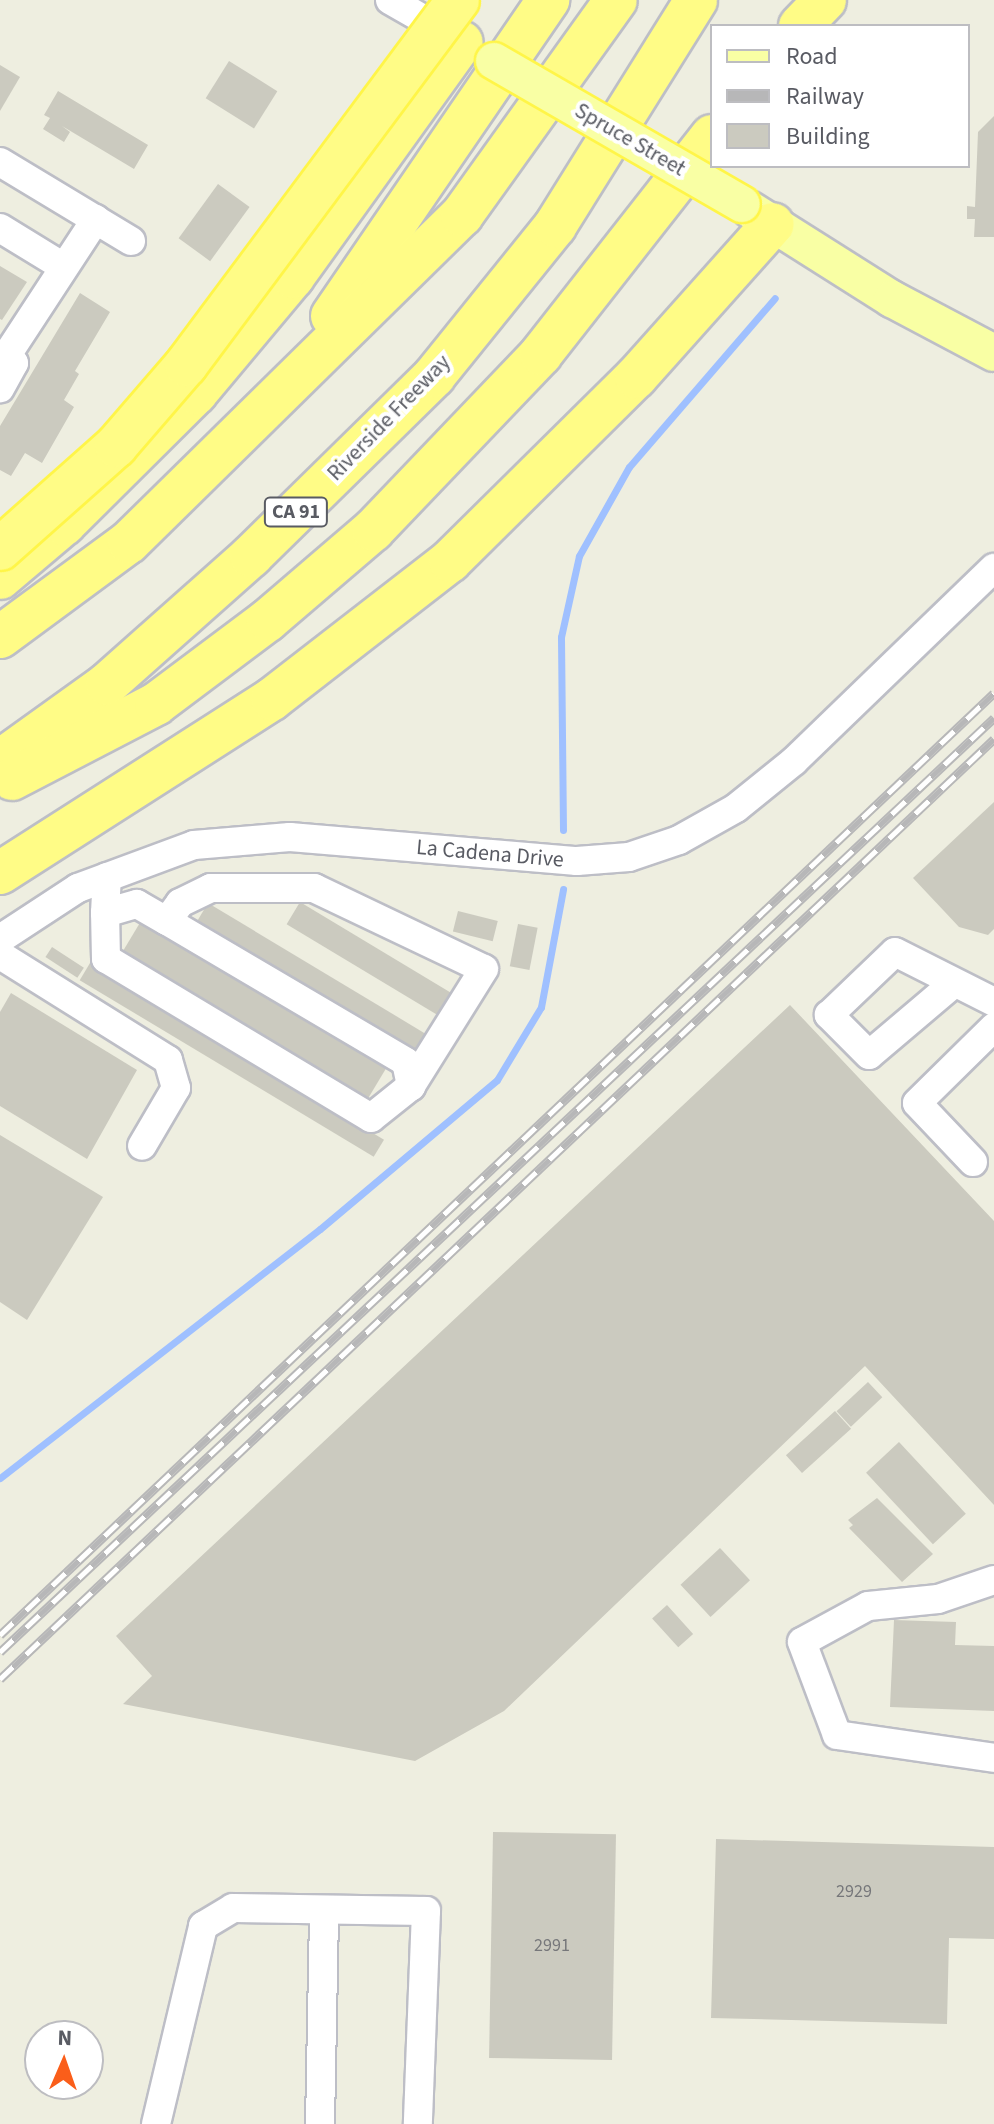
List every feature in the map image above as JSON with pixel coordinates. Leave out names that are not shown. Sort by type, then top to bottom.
[{"type":"highway","points":[[0,549],[107,455],[186,365],[458,0]]},
{"type":"highway","points":[[224,453],[344,301],[548,0]]},
{"type":"highway","points":[[0,637],[129,542],[224,453],[462,215],[616,0]]},
{"type":"highway","name":"Riverside Freeway","points":[[0,761],[118,675],[251,556],[434,376],[555,226],[696,0]]},
{"type":"highway","points":[[802,24],[825,0]]},
{"type":"highway","points":[[0,578],[64,524],[196,393],[478,51]]},
{"type":"highway","points":[[0,785],[156,704],[268,620],[373,530],[541,354],[710,139]]},
{"type":"highway","points":[[0,873],[272,699],[450,561],[636,377],[758,214]]},
{"type":"main road","name":"Spruce Street","points":[[478,51],[758,214],[892,299],[994,353]]},
{"type":"street","name":"Spruce Street","points":[[390,0],[478,51]]},
{"type":"street","points":[[0,162],[131,241]]},
{"type":"street","points":[[0,388],[14,363],[3,356],[96,219]]},
{"type":"street","points":[[0,228],[62,266]]},
{"type":"street","name":"La Cadena Drive","points":[[0,939],[78,888],[194,845],[248,838],[564,861],[629,857],[666,844],[736,808],[794,761],[994,568]]},
{"type":"street","points":[[107,877],[106,959],[371,1118],[411,1086],[484,969],[314,888],[211,888],[180,903],[167,921]]},
{"type":"street","points":[[105,913],[137,904],[406,1062],[411,1086]]},
{"type":"street","points":[[0,955],[168,1060],[176,1088],[142,1146]]},
{"type":"street","points":[[954,983],[994,1002]]},
{"type":"street","points":[[973,1162],[917,1103],[994,1027]]},
{"type":"street","points":[[994,1580],[938,1599],[868,1606],[802,1642],[837,1735],[994,1758]]},
{"type":"street","points":[[156,2124],[203,1926],[233,1908],[426,1911],[418,2124]]},
{"type":"street","points":[[320,2124],[324,1910]]},
{"type":"building","points":[[229,61],[277,91],[254,129],[206,98]]},
{"type":"building","points":[[0,65],[20,77],[0,111]]},
{"type":"building","points":[[58,91],[148,145],[134,169],[62,126],[70,132],[64,142],[43,129],[50,118],[44,115]]},
{"type":"building","points":[[994,116],[994,237],[974,237],[975,219],[967,219],[967,206],[975,207],[978,132]]},
{"type":"building","points":[[218,184],[250,207],[210,261],[179,238]]},
{"type":"building","points":[[0,266],[27,282],[2,320],[0,319]]},
{"type":"building","points":[[80,293],[110,312],[75,371],[79,374],[64,400],[74,407],[42,463],[25,453],[11,476],[0,470],[0,426]]},
{"type":"building","points":[[994,802],[994,929],[988,935],[959,927],[913,878]]},
{"type":"building","points":[[300,902],[453,994],[439,1016],[287,924]]},
{"type":"building","points":[[208,903],[429,1036],[416,1057],[195,924]]},
{"type":"building","points":[[458,911],[498,921],[493,941],[453,931]]},
{"type":"building","points":[[141,921],[386,1068],[366,1102],[121,954]]},
{"type":"building","points":[[518,924],[538,928],[529,970],[510,966]]},
{"type":"building","points":[[52,947],[84,968],[77,978],[45,957]]},
{"type":"building","points":[[90,963],[384,1140],[374,1157],[80,980]]},
{"type":"building","points":[[11,993],[137,1070],[87,1159],[0,1106],[0,1012]]},
{"type":"building","points":[[790,1005],[994,1221],[994,1505],[865,1366],[504,1711],[415,1761],[123,1704],[152,1676],[116,1636]]},
{"type":"building","points":[[0,1135],[103,1197],[27,1320],[0,1302]]},
{"type":"building","points":[[868,1382],[882,1397],[851,1427],[837,1411]]},
{"type":"building","points":[[835,1411],[851,1429],[802,1473],[786,1455]]},
{"type":"building","points":[[899,1442],[966,1514],[933,1544],[866,1473]]},
{"type":"building","points":[[877,1498],[933,1554],[902,1582],[849,1528],[853,1525],[848,1520]]},
{"type":"building","points":[[720,1548],[750,1580],[711,1617],[681,1585]]},
{"type":"building","points":[[667,1605],[693,1634],[678,1647],[652,1618]]},
{"type":"building","points":[[894,1620],[956,1622],[955,1645],[994,1646],[994,1711],[890,1707]]},
{"type":"building","points":[[493,1832],[616,1834],[612,2060],[489,2058]]},
{"type":"building","points":[[716,1839],[994,1847],[994,1939],[949,1938],[947,2024],[711,2018]]},
{"type":"waterway","points":[[563,830],[561,637],[579,556],[629,467],[775,298]]},
{"type":"waterway","points":[[0,1478],[320,1229],[497,1080],[541,1007],[563,889]]},
{"type":"railway","points":[[0,1635],[994,693]]},
{"type":"railway","points":[[0,1652],[994,718]]},
{"type":"railway","points":[[0,1679],[994,739]]}]
